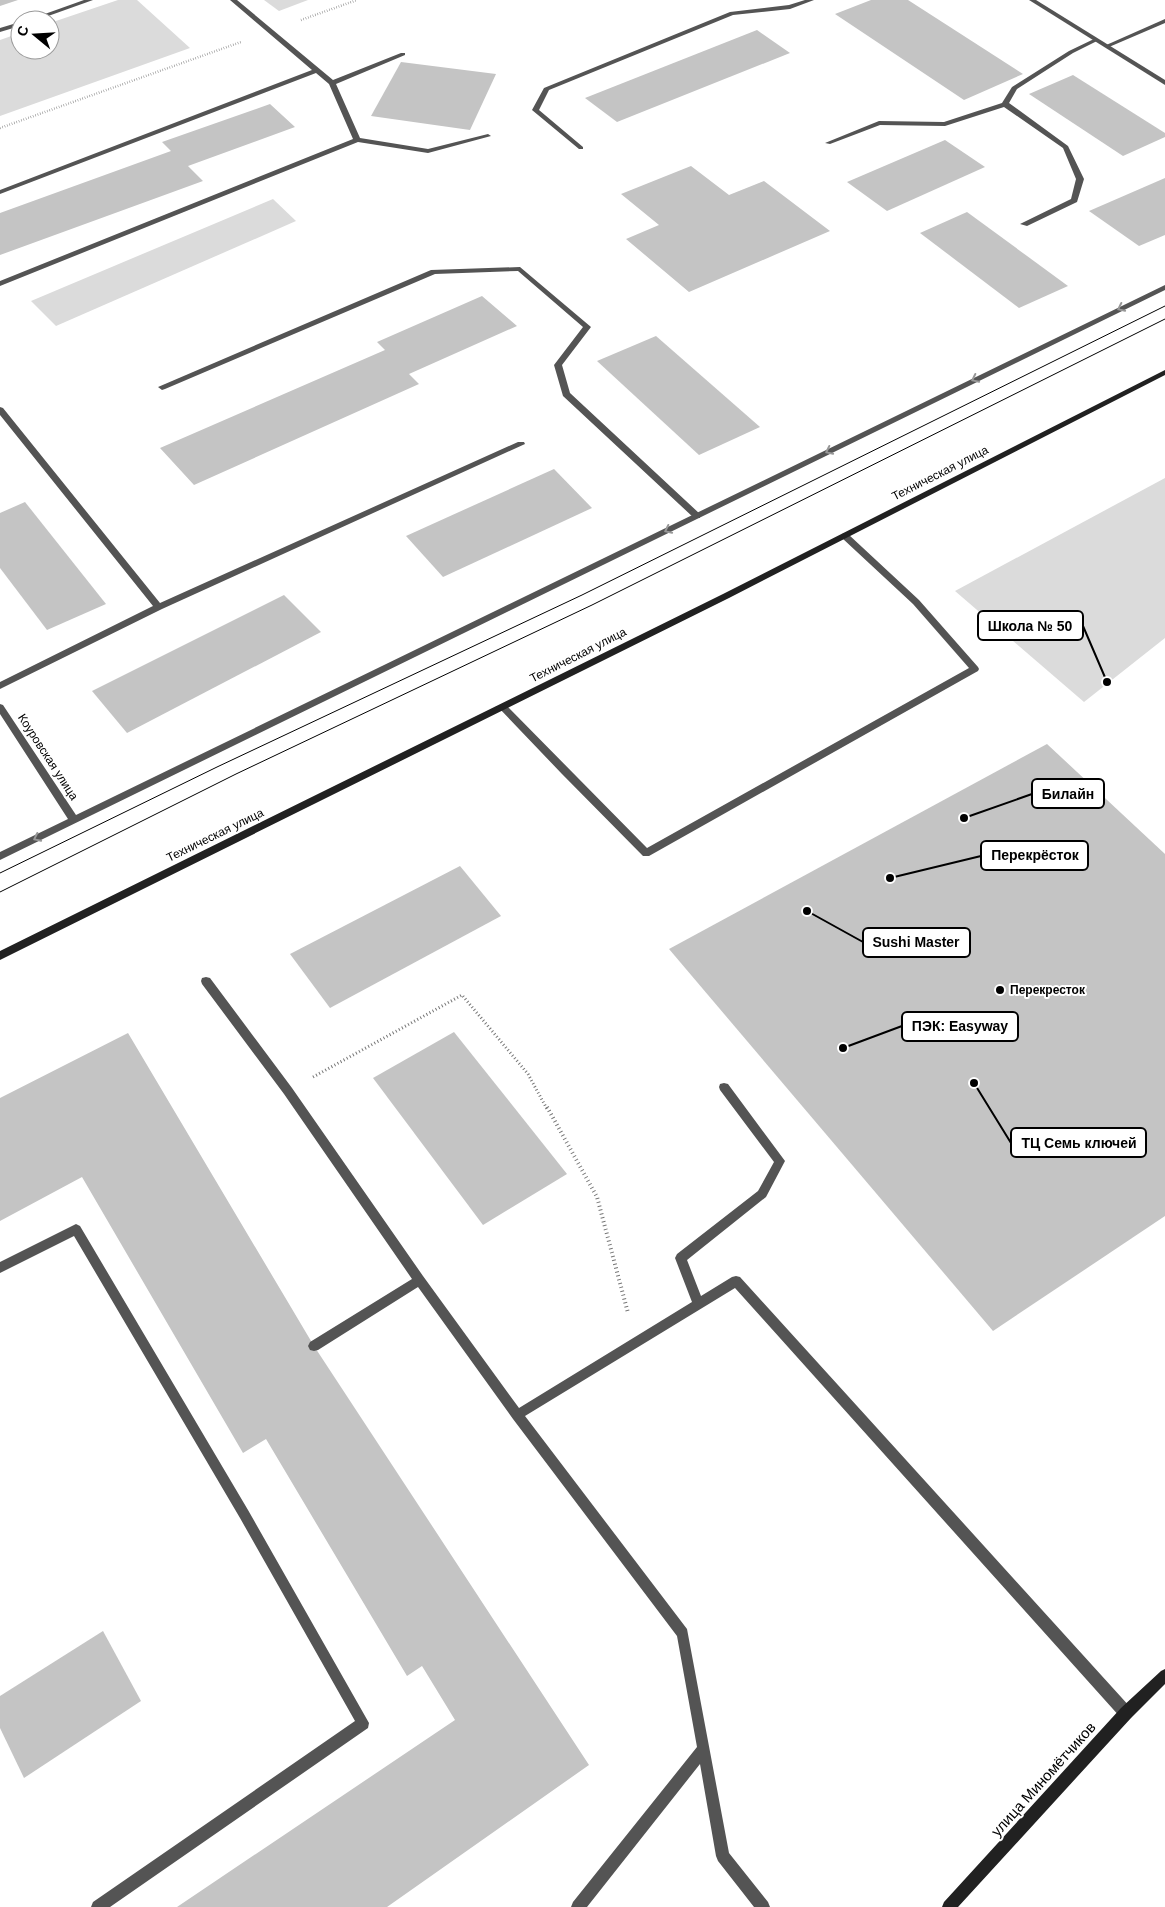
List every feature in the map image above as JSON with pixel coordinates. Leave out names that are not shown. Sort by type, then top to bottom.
[{"type":"main road","name":"Техническая улица","points":[[0,956],[845,536],[1165,372]]},
{"type":"main road","name":"улица Миномётчиков","points":[[948,1907],[1126,1713],[1165,1675]]},
{"type":"street","points":[[60,10],[90,0]]},
{"type":"street","points":[[233,0],[332,83],[358,140]]},
{"type":"street","points":[[581,148],[535,110],[546,89],[732,12],[790,7],[811,0]]},
{"type":"street","points":[[1032,0],[1165,83]]},
{"type":"street","points":[[1106,46],[1165,21]]},
{"type":"street","points":[[828,144],[879,123],[945,124],[1004,104],[1014,88],[1071,52],[1096,40]]},
{"type":"street","points":[[332,83],[403,54]]},
{"type":"street","points":[[0,192],[316,71]]},
{"type":"street","points":[[1004,104],[1066,147],[1080,179],[1074,200],[1024,224]]},
{"type":"street","points":[[0,284],[358,140],[428,151],[488,136]]},
{"type":"street","points":[[162,387],[434,272],[520,269],[587,328],[558,365],[566,394],[697,516]]},
{"type":"street","points":[[0,856],[1165,287]]},
{"type":"street","points":[[0,410],[158,607]]},
{"type":"street","points":[[0,686],[158,607],[521,444]]},
{"type":"street","points":[[503,707],[646,853],[975,669],[916,602],[845,536]]},
{"type":"street","name":"Коуровская улица","points":[[0,707],[74,820]]},
{"type":"street","points":[[206,981],[288,1091],[418,1280],[517,1415],[683,1633],[723,1856],[763,1907]]},
{"type":"street","points":[[698,1304],[680,1258],[762,1194],[780,1161],[724,1087]]},
{"type":"street","points":[[0,1268],[76,1229],[234,1497],[363,1723],[98,1907]]},
{"type":"street","points":[[314,1346],[418,1280]]},
{"type":"street","points":[[517,1415],[736,1281],[1126,1713]]},
{"type":"street","points":[[578,1907],[704,1749]]},
{"type":"path","points":[[0,128],[357,0]]},
{"type":"path","points":[[288,1091],[462,995],[528,1074],[597,1197],[636,1342]]},
{"type":"shaded area","points":[[118,0],[137,0],[190,48],[0,116],[0,40],[10,36],[10,60],[60,60],[60,20]]},
{"type":"shaded area","points":[[264,0],[308,0],[279,11]]},
{"type":"shaded area","points":[[273,199],[296,221],[56,326],[31,301]]},
{"type":"shaded area","points":[[1165,478],[1165,638],[1084,702],[955,591]]},
{"type":"building","points":[[0,0],[18,0],[0,6]]},
{"type":"building","points":[[871,0],[908,0],[1023,74],[964,100],[835,14]]},
{"type":"building","points":[[757,30],[790,53],[617,122],[585,98]]},
{"type":"building","points":[[401,62],[496,74],[470,130],[371,116]]},
{"type":"building","points":[[1073,75],[1165,133],[1165,137],[1123,156],[1029,94]]},
{"type":"building","points":[[270,104],[295,127],[188,166],[203,181],[0,255],[0,213],[171,151],[162,142]]},
{"type":"building","points":[[945,140],[985,167],[887,211],[847,182]]},
{"type":"building","points":[[691,166],[729,195],[764,181],[830,231],[689,292],[626,239],[659,225],[621,194]]},
{"type":"building","points":[[1165,178],[1165,235],[1139,246],[1089,211]]},
{"type":"building","points":[[967,212],[1068,286],[1019,308],[920,233]]},
{"type":"building","points":[[482,296],[517,326],[409,374],[419,384],[194,485],[160,448],[385,350],[377,342]]},
{"type":"building","points":[[656,336],[760,427],[699,455],[597,361]]},
{"type":"building","points":[[554,469],[592,508],[443,577],[406,536]]},
{"type":"building","points":[[25,502],[106,604],[47,630],[0,568],[0,513]]},
{"type":"building","points":[[284,595],[321,632],[127,733],[92,691]]},
{"type":"building","points":[[1047,744],[1165,854],[1165,1216],[993,1331],[669,949]]},
{"type":"building","points":[[460,866],[501,916],[330,1008],[290,954]]},
{"type":"building","points":[[454,1032],[567,1174],[483,1225],[373,1078]]},
{"type":"building","points":[[128,1033],[314,1346],[589,1765],[387,1907],[177,1907],[455,1720],[422,1666],[407,1676],[266,1439],[243,1453],[82,1177],[0,1221],[0,1098]]},
{"type":"building","points":[[103,1631],[141,1701],[24,1778],[0,1728],[0,1696]]},
{"type":"tram line","points":[[0,873],[217,767],[582,595],[1165,306]]},
{"type":"tram line","points":[[0,892],[236,774],[592,605],[1165,319]]},
{"type":"place","name":"Школа № 50","points":[[1107,682]]},
{"type":"place","name":"Билайн","points":[[964,818]]},
{"type":"place","name":"Перекрёсток","points":[[890,878]]},
{"type":"place","name":"Sushi Master","points":[[807,911]]},
{"type":"place","name":"Перекресток","points":[[1000,990]]},
{"type":"place","name":"ПЭК: Easyway","points":[[843,1048]]},
{"type":"place","name":"ТЦ Семь ключей","points":[[974,1083]]}]
